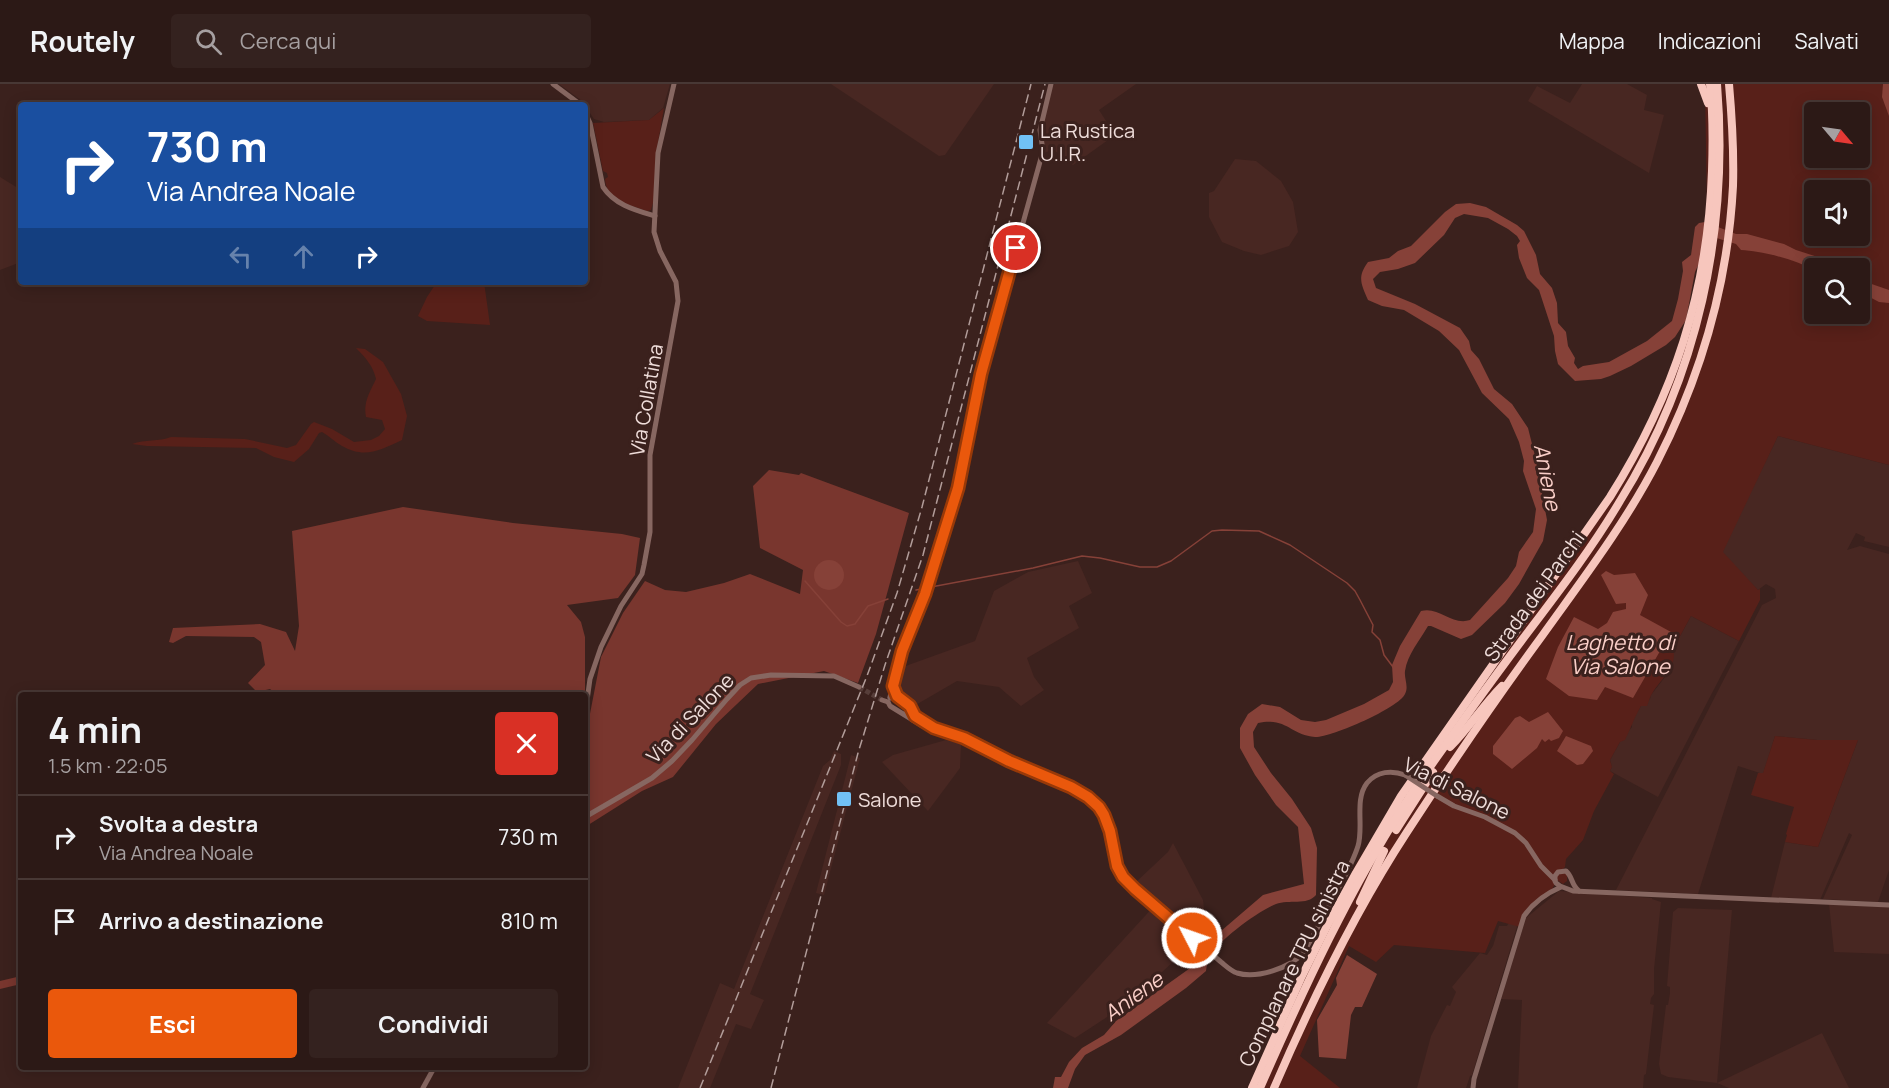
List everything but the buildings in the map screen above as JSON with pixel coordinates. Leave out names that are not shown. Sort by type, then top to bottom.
[{"type":"highway","points":[[1701,84],[1712,113]]},
{"type":"highway","points":[[1710,84],[1713,147],[1720,214]]},
{"type":"highway","name":"Strada dei Parchi","points":[[1717,84],[1720,214]]},
{"type":"highway","name":"Strada dei Parchi","points":[[1260,1088],[1324,948],[1381,844],[1448,740],[1583,557],[1631,482],[1667,411],[1705,315],[1717,255],[1726,152],[1722,84]]},
{"type":"highway","points":[[1729,84],[1733,135]]},
{"type":"highway","points":[[1720,214],[1733,135],[1734,84]]},
{"type":"highway","points":[[1328,969],[1407,832],[1600,556],[1648,479],[1682,408],[1695,341]]},
{"type":"highway","name":"Strada dei Parchi","points":[[1266,1088],[1324,959],[1384,851],[1450,747],[1594,550],[1626,502],[1659,442],[1683,384],[1695,341]]},
{"type":"highway","name":"Complanare TPU sinistra","points":[[1251,1088],[1327,926],[1401,796],[1604,506],[1640,447],[1695,341]]},
{"type":"highway","points":[[1529,631],[1593,537],[1633,465],[1640,447]]},
{"type":"highway","points":[[1450,747],[1527,658]]},
{"type":"highway","points":[[1274,1088],[1384,851]]},
{"type":"street","points":[[553,84],[576,102]]},
{"type":"street","name":"Via Collatina","points":[[588,693],[595,663],[621,606],[642,574],[648,544],[651,455],[678,290],[657,244],[654,232],[658,153],[674,84]]},
{"type":"street","points":[[934,728],[921,725],[890,706],[887,700],[902,651],[925,594],[958,488],[981,374],[1043,151],[1040,130],[1052,84]]},
{"type":"street","points":[[588,119],[603,187],[613,200],[655,216]]},
{"type":"street","name":"Via di Salone","points":[[588,815],[661,771],[748,679],[771,675],[827,676],[840,678],[859,687]]},
{"type":"street","points":[[892,684],[897,696],[910,706],[918,718],[934,728]]},
{"type":"street","points":[[887,700],[893,695],[897,696]]},
{"type":"street","points":[[904,714],[912,711]]},
{"type":"street","name":"Via di Salone","points":[[934,728],[964,738],[1088,797],[1104,815],[1110,831],[1117,866],[1123,877],[1192,938],[1238,973],[1253,974],[1285,966],[1300,957],[1309,945],[1345,875],[1358,844],[1360,802],[1365,787],[1371,779],[1384,773],[1405,775],[1454,806],[1485,817],[1515,833],[1559,884]]},
{"type":"street","points":[[1544,868],[1568,872],[1575,888],[1579,891]]},
{"type":"street","points":[[1561,871],[1556,874],[1559,884],[1573,891],[1889,905]]},
{"type":"street","points":[[1473,1088],[1522,921],[1531,907],[1559,884],[1568,885],[1571,879]]},
{"type":"street","points":[[423,1088],[433,1070]]},
{"type":"shaded area","points":[[559,84],[670,84],[663,108],[649,120],[604,122],[594,119],[588,110],[588,102],[582,101]]},
{"type":"shaded area","points":[[831,84],[994,84],[945,155],[939,156]]},
{"type":"shaded area","points":[[1055,84],[1136,84],[1099,110],[1115,135],[1073,165],[1054,150],[1042,153],[1040,134],[1051,87]]},
{"type":"shaded area","points":[[1582,84],[1627,84],[1647,95],[1644,110],[1664,115],[1649,173],[1528,101],[1537,86],[1570,103]]},
{"type":"shaded area","points":[[1705,84],[1889,84],[1889,465],[1778,436],[1723,552],[1758,590],[1760,589],[1760,600],[1739,641],[1691,616],[1673,649],[1671,667],[1652,694],[1647,706],[1641,706],[1625,740],[1620,742],[1610,760],[1612,767],[1610,771],[1614,774],[1594,811],[1583,840],[1566,859],[1565,867],[1561,871],[1567,874],[1567,881],[1563,884],[1557,880],[1551,891],[1531,907],[1520,927],[1498,921],[1485,953],[1394,945],[1376,962],[1349,946],[1300,1056],[1340,1088],[1249,1088],[1356,864],[1394,804],[1615,484],[1646,430],[1677,354],[1687,321],[1704,243],[1707,213]]},
{"type":"shaded area","points":[[664,108],[656,154],[654,199],[651,210],[647,211],[620,201],[606,186],[605,179],[608,177],[603,171],[593,123],[649,120]]},
{"type":"shaded area","points":[[1235,159],[1256,161],[1281,181],[1293,202],[1298,232],[1289,246],[1261,255],[1222,242],[1209,217],[1209,193],[1214,191]]},
{"type":"shaded area","points":[[0,177],[18,188],[18,263],[0,270]]},
{"type":"shaded area","points":[[435,285],[484,285],[490,325],[427,321],[418,316]]},
{"type":"shaded area","points":[[356,348],[365,349],[383,362],[401,394],[407,416],[402,440],[387,447],[372,452],[358,452],[342,446],[322,432],[309,449],[294,462],[274,457],[256,448],[132,444],[171,437],[245,439],[287,448],[296,445],[314,422],[354,442],[371,440],[385,429],[382,420],[366,417],[366,402],[376,379],[369,362]]},
{"type":"shaded area","points":[[1778,436],[1889,465],[1889,547],[1864,541],[1865,537],[1856,533],[1847,550],[1860,546],[1889,554],[1889,870],[1878,902],[1823,899],[1852,835],[1849,833],[1820,900],[1771,898],[1785,842],[1818,847],[1858,740],[1817,740],[1775,736],[1763,774],[1738,766],[1698,894],[1616,890],[1762,605],[1776,598],[1775,589],[1766,584],[1758,590],[1720,554]]},
{"type":"shaded area","points":[[769,470],[799,475],[801,473],[909,513],[876,634],[858,683],[824,671],[758,684],[716,724],[673,777],[642,791],[588,825],[588,724],[601,657],[623,613],[645,581],[665,590],[686,592],[750,574],[800,594],[803,570],[760,548],[753,486]]},
{"type":"shaded area","points":[[403,507],[640,538],[635,575],[618,598],[567,605],[581,622],[585,637],[585,692],[274,692],[270,689],[257,692],[248,683],[265,665],[261,642],[254,637],[186,636],[173,643],[169,642],[173,628],[260,624],[286,632],[295,651],[299,626],[292,531]]},
{"type":"shaded area","points":[[1078,561],[1092,593],[1069,606],[1079,628],[1027,658],[1034,677],[1044,690],[1021,706],[999,687],[957,681],[914,706],[899,692],[896,684],[900,668],[975,641],[994,591],[1028,572]]},
{"type":"shaded area","points":[[1691,616],[1739,641],[1658,797],[1610,771],[1612,767],[1610,760],[1632,727],[1632,721],[1641,706],[1650,699],[1669,672],[1673,649]]},
{"type":"shaded area","points":[[1775,736],[1817,740],[1858,740],[1818,847],[1785,842],[1794,807],[1751,795],[1758,773],[1763,773]]},
{"type":"shaded area","points":[[946,740],[961,744],[960,768],[928,811],[882,762],[893,755]]},
{"type":"shaded area","points":[[834,751],[841,754],[841,765],[750,994],[764,1000],[751,1029],[736,1024],[710,1088],[678,1088],[720,983],[734,989],[823,766],[830,760]]},
{"type":"shaded area","points":[[851,755],[860,758],[824,895],[816,893]]},
{"type":"shaded area","points":[[1173,843],[1203,900],[1205,915],[1197,930],[1175,960],[1127,1004],[1075,1038],[1047,1023],[1156,904],[1135,883],[1168,852]]},
{"type":"shaded area","points":[[1559,891],[1652,898],[1661,902],[1654,969],[1654,994],[1650,1004],[1654,1005],[1643,1088],[1518,1088],[1522,1000],[1501,999],[1526,918]]},
{"type":"shaded area","points":[[1829,904],[1889,907],[1889,954],[1834,952]]},
{"type":"shaded area","points":[[1678,908],[1732,910],[1717,1083],[1668,1077],[1661,1074],[1659,1064],[1666,1005],[1668,1005],[1670,993],[1670,987],[1667,986],[1673,912]]},
{"type":"shaded area","points":[[1512,917],[1519,920],[1472,1075],[1466,1088],[1417,1088],[1431,1036],[1456,992],[1452,987],[1480,953],[1487,955],[1493,946],[1499,926],[1507,926]]},
{"type":"shaded area","points":[[18,977],[18,985],[0,989],[0,981]]},
{"type":"shaded area","points":[[1822,1033],[1849,1088],[1729,1088],[1717,1083]]},
{"type":"water","points":[[1883,84],[1889,84],[1889,116],[1882,97]]},
{"type":"water","points":[[1470,203],[1486,207],[1524,231],[1536,255],[1540,274],[1552,288],[1557,303],[1558,323],[1566,332],[1568,346],[1578,369],[1583,366],[1609,362],[1647,341],[1672,321],[1683,271],[1682,262],[1691,255],[1695,227],[1699,223],[1705,222],[1736,234],[1747,234],[1784,244],[1821,258],[1804,258],[1804,266],[1780,257],[1741,250],[1736,244],[1707,235],[1695,272],[1686,320],[1675,337],[1631,366],[1610,376],[1575,381],[1558,364],[1554,336],[1539,290],[1527,278],[1519,258],[1517,245],[1520,241],[1508,229],[1488,218],[1464,214],[1455,218],[1444,235],[1415,263],[1380,272],[1373,279],[1376,288],[1415,304],[1460,328],[1494,389],[1512,404],[1528,428],[1547,520],[1543,541],[1519,584],[1505,603],[1472,635],[1461,639],[1428,626],[1406,665],[1405,694],[1391,707],[1348,728],[1315,737],[1307,736],[1276,722],[1258,723],[1253,732],[1254,747],[1311,828],[1317,848],[1316,895],[1308,900],[1276,904],[1250,919],[1214,950],[1208,958],[1206,971],[1121,1035],[1085,1055],[1075,1069],[1068,1088],[1053,1088],[1055,1077],[1061,1077],[1069,1062],[1082,1048],[1104,1035],[1116,1021],[1193,966],[1210,937],[1214,937],[1263,895],[1304,884],[1298,827],[1276,805],[1240,748],[1240,728],[1248,714],[1262,704],[1280,707],[1301,720],[1315,722],[1326,720],[1364,704],[1389,690],[1393,682],[1392,665],[1400,646],[1421,611],[1434,611],[1457,620],[1470,620],[1508,578],[1516,566],[1519,552],[1533,532],[1536,509],[1523,471],[1524,461],[1519,442],[1509,419],[1482,393],[1459,350],[1439,331],[1404,310],[1382,306],[1368,300],[1362,285],[1362,272],[1368,262],[1389,258],[1398,251],[1411,246],[1456,204]]},
{"type":"water","points":[[1870,283],[1889,290],[1889,303],[1879,302],[1870,297]]},
{"type":"water","points":[[829,560],[835,561],[843,569],[843,581],[835,589],[829,590],[823,589],[815,581],[814,575],[815,569],[823,561]]},
{"type":"water","name":"Laghetto di Via Salone","points":[[1606,571],[1614,575],[1635,573],[1648,595],[1640,615],[1671,632],[1633,698],[1605,687],[1597,700],[1569,696],[1546,679],[1558,647],[1574,617],[1598,629],[1607,623],[1613,612],[1626,609],[1626,603],[1616,604],[1601,575]]},
{"type":"water","name":"Laghetto di Via Salone","points":[[1548,712],[1563,731],[1559,738],[1545,742],[1542,739],[1537,748],[1512,769],[1493,754],[1493,746],[1515,718],[1520,716],[1529,722]]},
{"type":"water","name":"Laghetto di Via Salone","points":[[1566,736],[1591,746],[1593,751],[1583,764],[1577,765],[1557,751]]},
{"type":"water","points":[[1347,955],[1377,974],[1362,1007],[1355,1007],[1351,1015],[1346,1059],[1319,1057],[1317,1020],[1337,985],[1336,978]]},
{"type":"waterway","points":[[931,587],[1033,568],[1082,556],[1140,567],[1157,567],[1171,561],[1212,531],[1259,531],[1290,545],[1347,583],[1355,591],[1373,625],[1372,632],[1380,640],[1384,655],[1393,667]]},
{"type":"waterway","points":[[805,581],[847,626],[855,624],[868,606],[888,599]]},
{"type":"waterway","points":[[916,590],[921,589]]},
{"type":"tunnel","points":[[859,687],[882,700]]},
{"type":"railway","points":[[700,1088],[867,676],[897,593],[922,507],[1031,84]]},
{"type":"railway","points":[[771,1088],[858,753],[923,555],[1045,84]]},
{"type":"place","name":"La Rustica U.I.R.","points":[[1026,142]]},
{"type":"place","name":"Salone","points":[[844,799]]},
{"type":"route","points":[[1016,248],[981,374],[958,488],[925,594],[902,651],[892,684],[897,696],[912,708],[915,716],[934,728],[964,738],[1088,797],[1104,815],[1110,831],[1117,866],[1123,877],[1192,938]]},
{"type":"water label","name":"Aniene","points":[[1548,477]]},
{"type":"water label","name":"Aniene","points":[[1133,996]]}]
